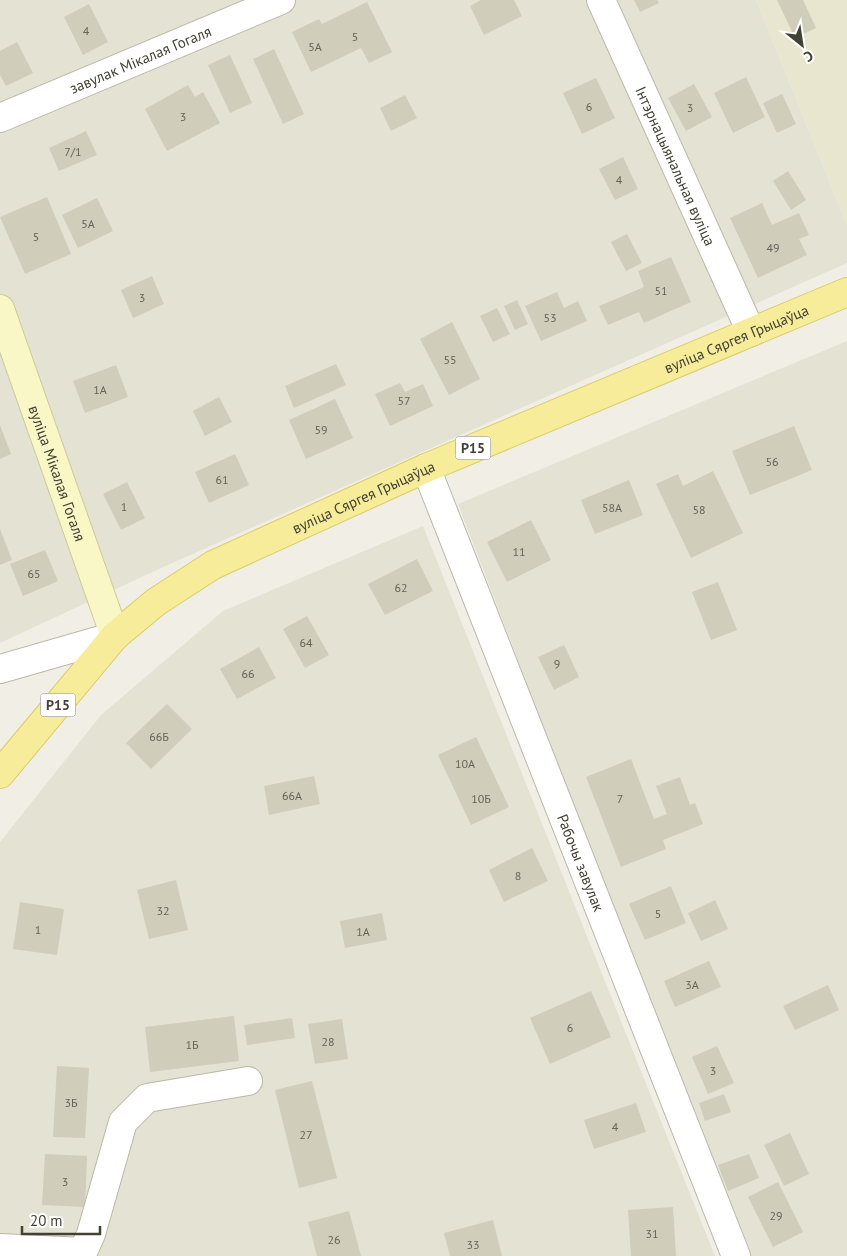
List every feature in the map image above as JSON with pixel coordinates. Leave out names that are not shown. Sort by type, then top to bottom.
[{"type":"main road","name":"вуліца Сяргея Грыцаўца","points":[[115,636],[156,602],[213,565],[426,468],[847,292]]},
{"type":"main road","name":"Р15","points":[[0,774],[115,636]]},
{"type":"street","name":"завулак Мікалая Гогаля","points":[[0,118],[281,0]]},
{"type":"street","name":"Інтэрнацыянальная вуліца","points":[[601,0],[751,332]]},
{"type":"street","name":"вуліца Мікалая Гогаля","points":[[0,309],[115,636]]},
{"type":"street","name":"Рабочы завулак","points":[[426,468],[736,1256]]},
{"type":"street","name":"вуліца Сяргея Грыцаўца","points":[[0,669],[115,636]]},
{"type":"street","points":[[0,1248],[83,1252],[91,1234],[123,1122],[147,1098],[248,1080]]},
{"type":"shaded area","points":[[0,0],[756,0],[847,225],[847,263],[159,569],[0,643]]},
{"type":"shaded area","points":[[756,0],[847,0],[847,225]]},
{"type":"shaded area","points":[[847,341],[847,1256],[747,1256],[458,504]]},
{"type":"shaded area","points":[[423,526],[715,1256],[0,1256],[0,842],[101,715],[223,611]]},
{"type":"building","points":[[481,0],[514,0],[522,16],[484,35],[470,6]]},
{"type":"building","points":[[634,0],[657,0],[659,3],[640,12]]},
{"type":"building","points":[[777,0],[803,0],[816,28],[795,38]]},
{"type":"building","points":[[367,2],[392,52],[369,63],[361,48],[311,72],[292,32],[319,19],[322,24]]},
{"type":"building","points":[[89,4],[108,42],[83,55],[64,17]]},
{"type":"building","points":[[17,42],[33,73],[6,86],[0,75],[0,51]]},
{"type":"building","points":[[274,49],[304,114],[283,124],[253,59]]},
{"type":"building","points":[[230,55],[252,103],[230,113],[208,65]]},
{"type":"building","points":[[746,77],[765,117],[733,133],[714,93]]},
{"type":"building","points":[[596,78],[615,118],[582,134],[563,93]]},
{"type":"building","points":[[694,84],[712,117],[686,131],[668,98]]},
{"type":"building","points":[[188,85],[195,97],[203,92],[220,123],[167,151],[145,109]]},
{"type":"building","points":[[782,94],[796,124],[777,133],[763,103]]},
{"type":"building","points":[[405,95],[417,118],[391,131],[380,108]]},
{"type":"building","points":[[86,131],[97,155],[59,171],[49,148]]},
{"type":"building","points":[[623,157],[638,189],[615,200],[599,169]]},
{"type":"building","points":[[788,171],[806,200],[791,210],[773,181]]},
{"type":"building","points":[[47,197],[71,254],[25,274],[0,217]]},
{"type":"building","points":[[97,198],[113,231],[78,248],[62,215]]},
{"type":"building","points":[[762,203],[772,225],[799,213],[809,235],[799,239],[807,255],[758,278],[730,218]]},
{"type":"building","points":[[627,234],[642,263],[626,271],[611,242]]},
{"type":"building","points":[[671,257],[691,302],[644,323],[639,312],[608,325],[599,306],[644,287],[638,271]]},
{"type":"building","points":[[152,276],[164,304],[133,318],[121,290]]},
{"type":"building","points":[[557,292],[564,308],[578,301],[587,321],[541,341],[525,306]]},
{"type":"building","points":[[517,300],[528,324],[515,330],[504,306]]},
{"type":"building","points":[[497,308],[510,334],[493,342],[480,316]]},
{"type":"building","points":[[452,322],[480,379],[449,395],[420,339]]},
{"type":"building","points":[[336,364],[346,385],[294,408],[285,386]]},
{"type":"building","points":[[116,365],[128,397],[85,413],[73,381]]},
{"type":"building","points":[[400,383],[405,392],[423,384],[433,406],[390,426],[375,394]]},
{"type":"building","points":[[219,397],[232,422],[205,436],[193,411]]},
{"type":"building","points":[[335,399],[353,438],[306,459],[289,420]]},
{"type":"building","points":[[0,425],[11,454],[0,459]]},
{"type":"building","points":[[794,426],[812,470],[750,495],[732,451]]},
{"type":"building","points":[[235,454],[249,485],[209,503],[195,472]]},
{"type":"building","points":[[713,471],[743,533],[691,558],[656,484],[678,474],[683,486]]},
{"type":"building","points":[[629,480],[643,515],[595,534],[581,500]]},
{"type":"building","points":[[127,482],[145,518],[121,530],[103,494]]},
{"type":"building","points":[[531,520],[551,560],[507,582],[487,542]]},
{"type":"building","points":[[0,529],[12,560],[0,565]]},
{"type":"building","points":[[45,550],[58,581],[23,596],[10,564]]},
{"type":"building","points":[[417,559],[433,591],[385,615],[368,584]]},
{"type":"building","points":[[718,582],[737,630],[711,640],[692,592]]},
{"type":"building","points":[[307,616],[329,655],[305,668],[283,629]]},
{"type":"building","points":[[564,645],[579,677],[554,690],[538,657]]},
{"type":"building","points":[[259,647],[276,678],[237,699],[220,669]]},
{"type":"building","points":[[167,704],[192,729],[151,769],[126,743]]},
{"type":"building","points":[[476,737],[509,807],[471,825],[438,755]]},
{"type":"building","points":[[631,759],[654,819],[667,814],[656,786],[680,777],[690,805],[695,803],[703,824],[663,840],[666,849],[621,867],[586,777]]},
{"type":"building","points":[[314,776],[320,804],[269,815],[264,786]]},
{"type":"building","points":[[532,848],[548,881],[504,902],[489,870]]},
{"type":"building","points":[[176,880],[188,930],[149,939],[137,890]]},
{"type":"building","points":[[671,886],[686,923],[645,940],[629,904]]},
{"type":"building","points":[[715,900],[728,929],[701,941],[688,913]]},
{"type":"building","points":[[20,902],[64,909],[57,955],[13,949]]},
{"type":"building","points":[[382,913],[387,940],[345,948],[340,921]]},
{"type":"building","points":[[709,961],[721,987],[675,1007],[664,981]]},
{"type":"building","points":[[828,985],[839,1010],[795,1030],[783,1006]]},
{"type":"building","points":[[591,991],[611,1037],[550,1064],[530,1018]]},
{"type":"building","points":[[234,1016],[239,1061],[150,1072],[145,1027]]},
{"type":"building","points":[[292,1018],[295,1038],[247,1045],[244,1025]]},
{"type":"building","points":[[342,1019],[348,1059],[315,1064],[308,1024]]},
{"type":"building","points":[[717,1046],[734,1083],[708,1094],[692,1057]]},
{"type":"building","points":[[57,1066],[89,1068],[85,1138],[53,1137]]},
{"type":"building","points":[[312,1081],[337,1178],[299,1188],[275,1090]]},
{"type":"building","points":[[724,1094],[731,1112],[705,1121],[699,1103]]},
{"type":"building","points":[[636,1103],[646,1132],[594,1149],[584,1120]]},
{"type":"building","points":[[790,1133],[809,1174],[784,1186],[764,1145]]},
{"type":"building","points":[[45,1154],[87,1156],[85,1207],[42,1205]]},
{"type":"building","points":[[749,1154],[759,1178],[728,1191],[718,1165]]},
{"type":"building","points":[[778,1182],[803,1232],[773,1247],[748,1197]]},
{"type":"building","points":[[673,1207],[676,1256],[631,1256],[628,1210]]},
{"type":"building","points":[[349,1211],[361,1256],[317,1256],[308,1222]]},
{"type":"building","points":[[493,1220],[502,1256],[450,1256],[444,1233]]}]
